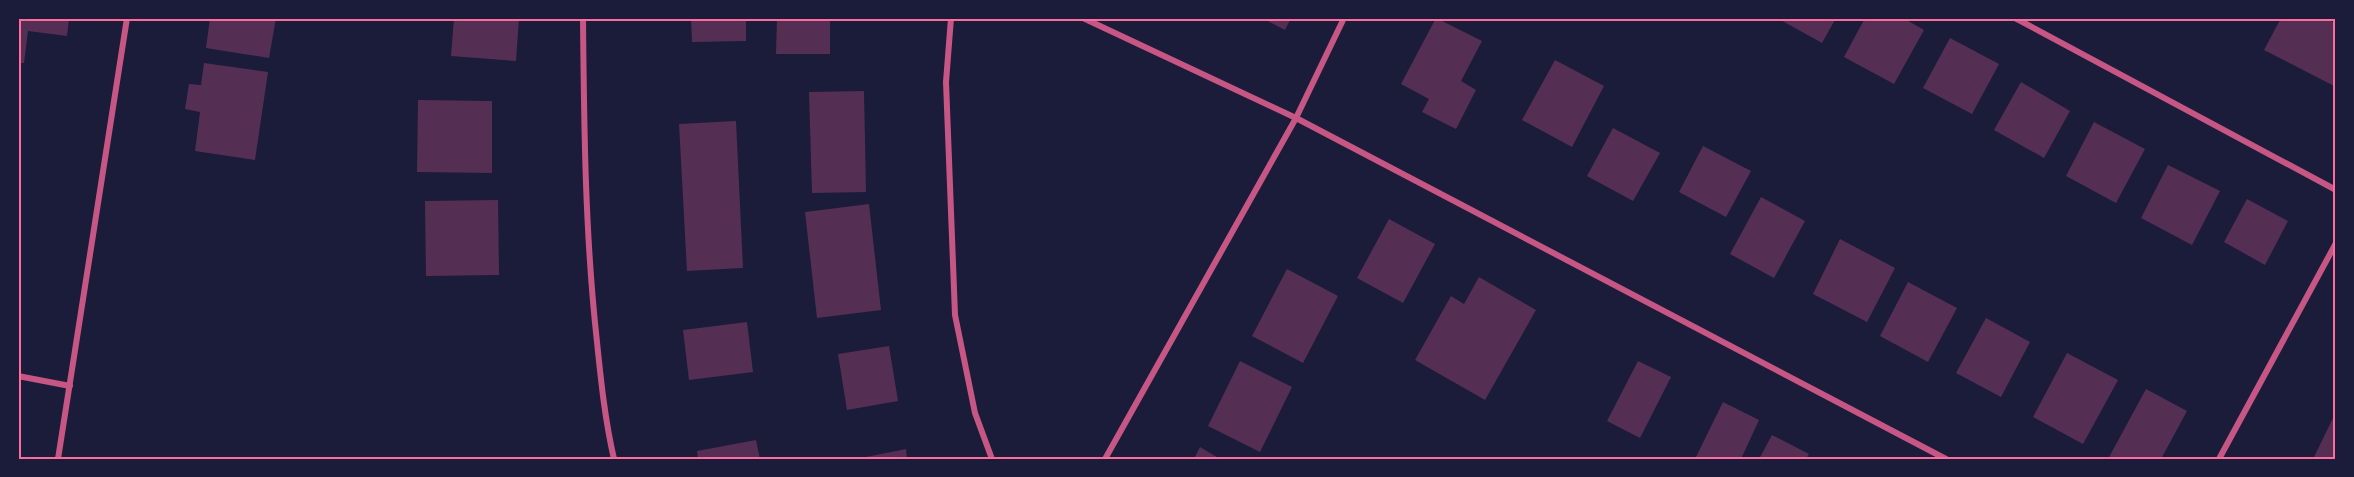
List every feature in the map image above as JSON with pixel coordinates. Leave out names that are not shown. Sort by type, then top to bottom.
[{"type":"street","points":[[58,459],[127,18]]},
{"type":"street","points":[[583,18],[584,139],[590,279],[606,426],[615,459]]},
{"type":"street","points":[[951,18],[945,82],[955,315],[975,413],[992,459]]},
{"type":"street","points":[[1083,18],[1296,118],[1946,459]]},
{"type":"street","points":[[1105,459],[1296,118],[1344,18]]},
{"type":"street","points":[[2015,18],[2336,190]]},
{"type":"street","points":[[2219,459],[2336,243]]},
{"type":"street","points":[[18,375],[70,386]]},
{"type":"building","points":[[18,18],[69,18],[67,36],[28,31],[24,63],[18,63]]},
{"type":"building","points":[[210,18],[276,18],[269,58],[206,48]]},
{"type":"building","points":[[454,18],[519,18],[516,61],[451,56]]},
{"type":"building","points":[[691,18],[746,18],[746,41],[692,42]]},
{"type":"building","points":[[777,18],[830,18],[830,54],[776,54]]},
{"type":"building","points":[[1262,18],[1291,18],[1285,30]]},
{"type":"building","points":[[1436,18],[1482,41],[1461,81],[1476,90],[1456,129],[1422,112],[1429,99],[1401,84]]},
{"type":"building","points":[[1777,18],[1836,18],[1822,43]]},
{"type":"building","points":[[1865,18],[1903,18],[1924,30],[1894,84],[1844,57]]},
{"type":"building","points":[[2281,18],[2325,18],[2336,24],[2336,87],[2264,50]]},
{"type":"building","points":[[1950,38],[1999,64],[1972,114],[1923,88]]},
{"type":"building","points":[[1555,60],[1604,86],[1572,147],[1522,120]]},
{"type":"building","points":[[204,63],[268,72],[255,160],[195,151],[200,112],[185,109],[189,84],[201,85]]},
{"type":"building","points":[[2021,82],[2070,111],[2044,158],[1994,130]]},
{"type":"building","points":[[864,91],[866,192],[812,193],[809,92]]},
{"type":"building","points":[[418,100],[492,101],[492,173],[417,172]]},
{"type":"building","points":[[736,121],[743,268],[687,271],[679,124]]},
{"type":"building","points":[[2094,122],[2145,149],[2116,203],[2066,176]]},
{"type":"building","points":[[1613,128],[1660,153],[1633,201],[1587,176]]},
{"type":"building","points":[[1703,146],[1751,171],[1726,217],[1679,192]]},
{"type":"building","points":[[2168,165],[2220,191],[2192,245],[2141,218]]},
{"type":"building","points":[[1761,197],[1805,221],[1774,278],[1730,254]]},
{"type":"building","points":[[2247,199],[2288,221],[2265,265],[2224,242]]},
{"type":"building","points":[[498,200],[499,275],[426,276],[425,201]]},
{"type":"building","points":[[869,204],[881,310],[817,318],[805,212]]},
{"type":"building","points":[[1389,219],[1435,244],[1403,303],[1357,278]]},
{"type":"building","points":[[1840,239],[1895,268],[1867,322],[1813,294]]},
{"type":"building","points":[[1287,269],[1338,296],[1303,363],[1252,336]]},
{"type":"building","points":[[1479,277],[1536,310],[1485,400],[1415,360],[1451,296],[1464,304]]},
{"type":"building","points":[[1908,282],[1957,308],[1928,362],[1880,336]]},
{"type":"building","points":[[1986,318],[2030,342],[2001,397],[1956,373]]},
{"type":"building","points":[[747,322],[753,372],[689,380],[683,330]]},
{"type":"building","points":[[889,346],[898,401],[847,410],[838,354]]},
{"type":"building","points":[[2067,353],[2118,380],[2083,444],[2033,417]]},
{"type":"building","points":[[1240,361],[1292,387],[1260,452],[1208,426]]},
{"type":"building","points":[[1638,361],[1671,377],[1640,438],[1607,421]]},
{"type":"building","points":[[2146,389],[2187,411],[2161,459],[2108,459]]},
{"type":"building","points":[[1723,402],[1759,420],[1741,459],[1695,459]]},
{"type":"building","points":[[2336,412],[2336,459],[2313,459]]},
{"type":"building","points":[[1772,435],[1809,454],[1806,459],[1759,459]]},
{"type":"building","points":[[756,440],[760,459],[698,459],[697,451]]},
{"type":"building","points":[[1200,447],[1220,459],[1194,459]]},
{"type":"building","points":[[906,449],[907,459],[861,459],[861,458]]}]
